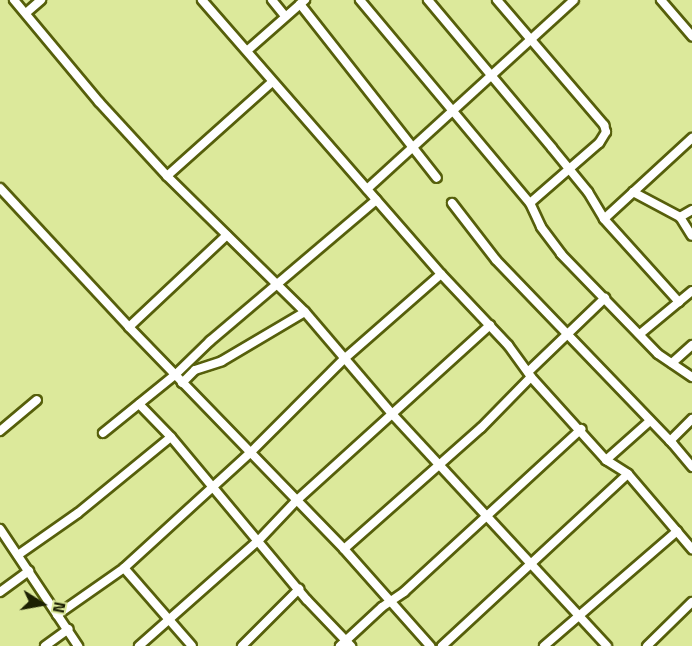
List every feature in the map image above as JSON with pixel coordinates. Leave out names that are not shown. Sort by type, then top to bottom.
[{"type":"street","points":[[14,0],[80,82],[167,176],[305,312],[393,415],[532,563],[576,616],[607,646]]},
{"type":"street","points":[[26,13],[41,0]]},
{"type":"street","points":[[202,0],[441,274],[490,324],[530,374],[606,460],[628,474],[692,549]]},
{"type":"street","points":[[272,0],[285,16]]},
{"type":"street","points":[[360,0],[451,112],[530,203],[541,227],[561,254],[658,354],[692,377]]},
{"type":"street","points":[[428,0],[588,192],[604,219],[680,302]]},
{"type":"street","points":[[497,0],[532,38],[604,125],[606,132],[599,143],[530,203]]},
{"type":"street","points":[[661,0],[692,36]]},
{"type":"street","points":[[367,189],[570,1]]},
{"type":"street","points":[[248,50],[303,2],[437,178]]},
{"type":"street","points":[[167,176],[272,82]]},
{"type":"street","points":[[604,219],[692,138]]},
{"type":"street","points":[[0,188],[182,383],[344,549],[430,646]]},
{"type":"street","points":[[633,192],[680,217],[692,236]]},
{"type":"street","points":[[103,433],[175,375],[210,341],[376,200]]},
{"type":"street","points":[[452,203],[496,260],[670,441],[692,467]]},
{"type":"street","points":[[680,217],[692,210]]},
{"type":"street","points":[[129,327],[227,235]]},
{"type":"street","points":[[57,615],[124,568],[251,452],[344,359],[441,274]]},
{"type":"street","points":[[640,334],[692,291]]},
{"type":"street","points":[[344,549],[441,465],[567,334],[605,298]]},
{"type":"street","points":[[182,383],[195,370],[222,361],[305,312]]},
{"type":"street","points":[[139,646],[259,540],[296,501],[393,415],[490,324]]},
{"type":"street","points":[[672,363],[692,345]]},
{"type":"street","points":[[0,430],[37,400]]},
{"type":"street","points":[[139,404],[171,437],[346,644],[389,602],[405,592],[581,429]]},
{"type":"street","points":[[670,441],[692,419]]},
{"type":"street","points":[[606,460],[650,421]]},
{"type":"street","points":[[18,555],[78,513],[171,437]]},
{"type":"street","points":[[442,646],[628,474]]},
{"type":"street","points":[[0,529],[78,646]]},
{"type":"street","points":[[544,646],[677,531]]},
{"type":"street","points":[[124,568],[192,646]]},
{"type":"street","points":[[0,592],[29,571]]},
{"type":"street","points":[[242,646],[299,589]]},
{"type":"street","points":[[647,646],[692,602]]},
{"type":"street","points":[[45,646],[68,629]]}]
